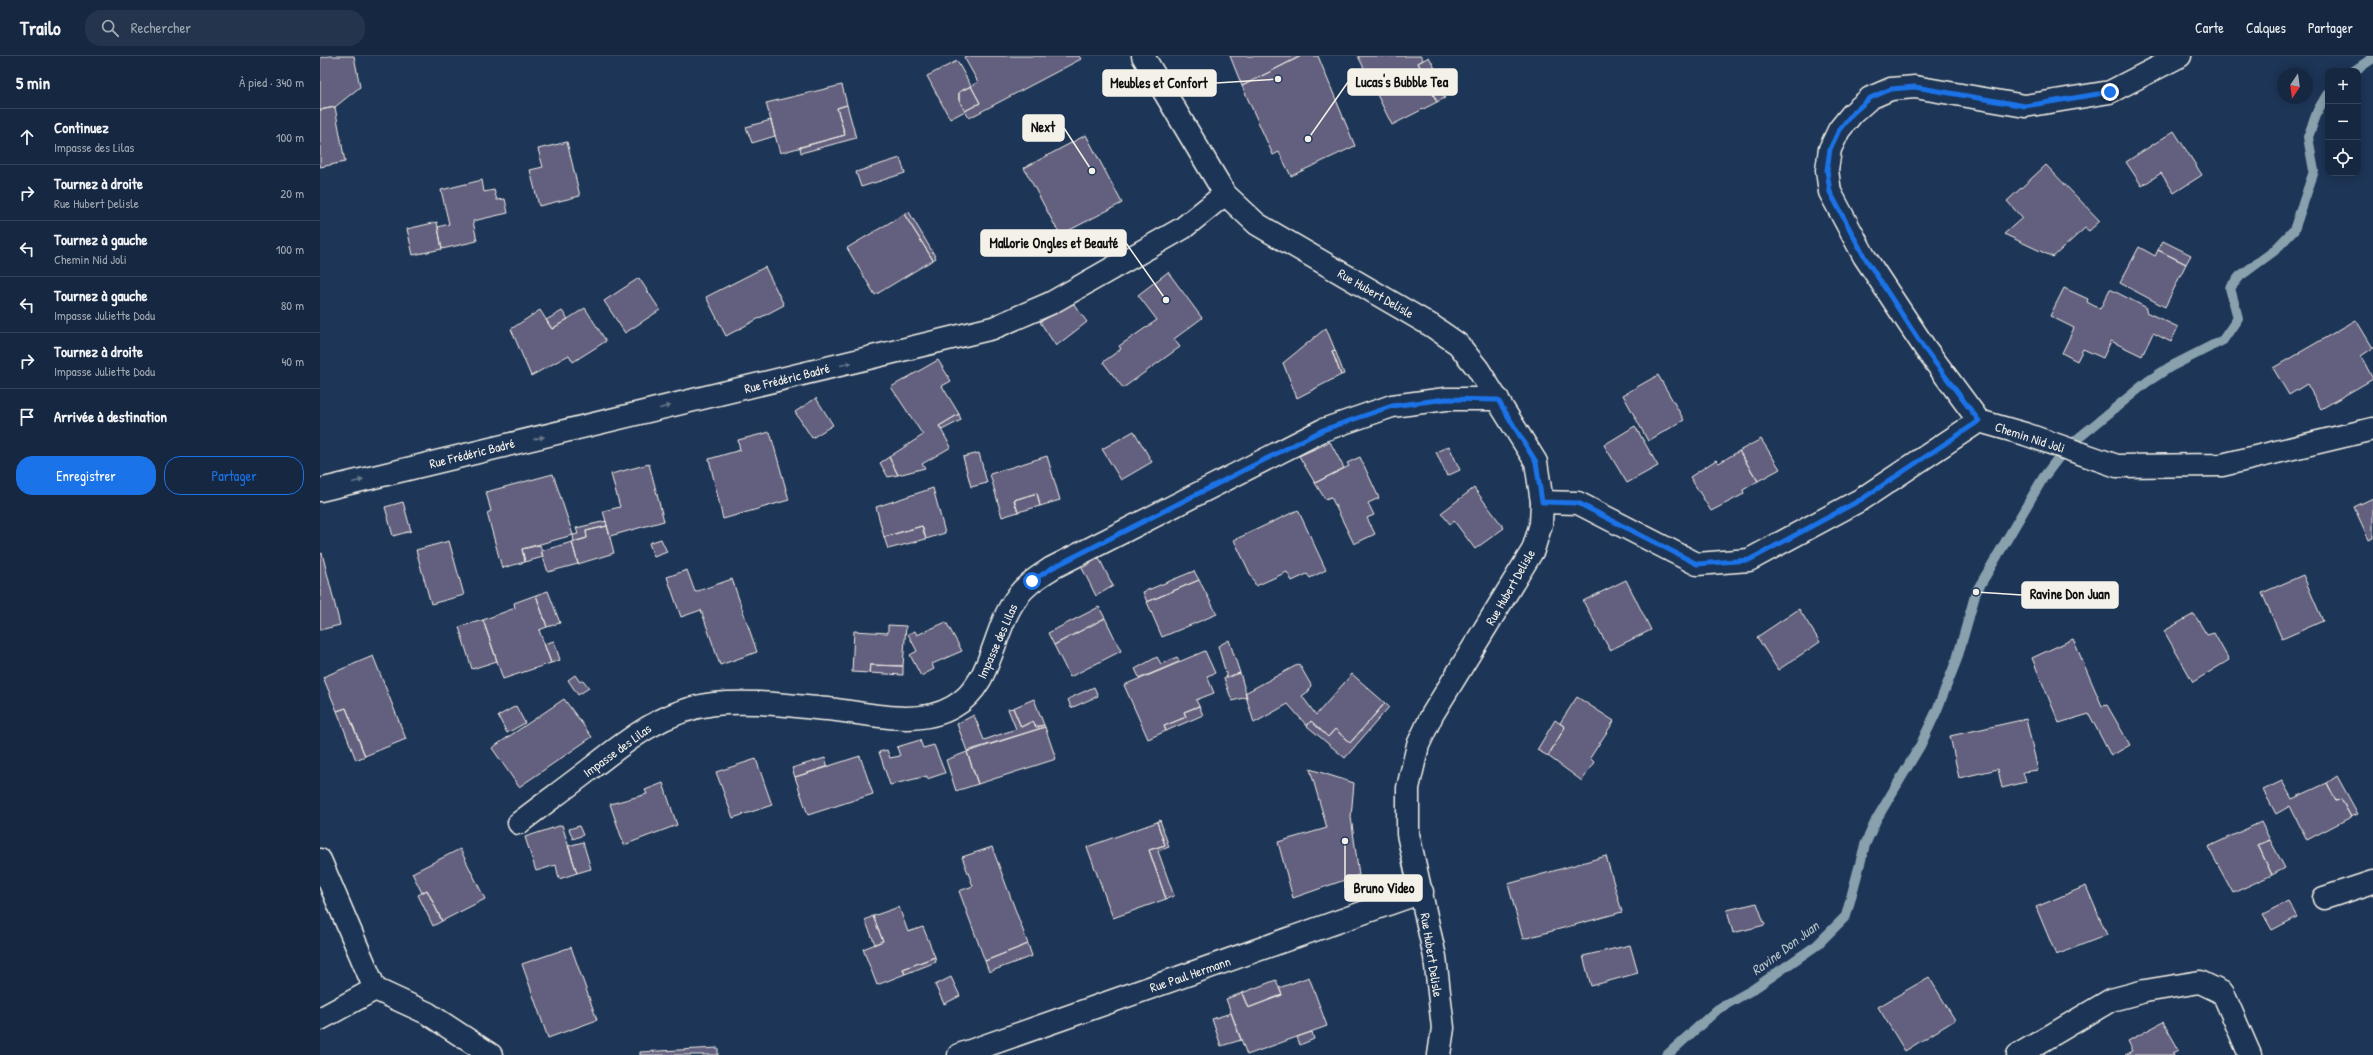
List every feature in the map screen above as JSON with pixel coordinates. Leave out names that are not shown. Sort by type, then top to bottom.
[{"type":"street","name":"Rue Hubert Delisle","points":[[1143,56],[1225,194],[1256,224],[1432,326],[1458,344],[1478,369],[1536,462],[1542,502],[1541,524],[1533,550],[1432,715],[1418,745],[1408,788],[1408,834],[1422,892],[1434,957],[1443,1028],[1439,1055]]},
{"type":"street","points":[[1979,421],[1924,348],[1864,256],[1830,192],[1827,170],[1830,149],[1839,130],[1870,98],[1891,89],[1915,87],[2025,106],[2110,92],[2180,56]]},
{"type":"street","name":"Rue Frédéric Badré","points":[[320,490],[994,328],[1051,303],[1183,228],[1225,194]]},
{"type":"street","name":"Impasse des Lilas","points":[[519,824],[634,735],[658,721],[685,711],[714,704],[746,702],[922,718],[953,708],[972,693],[985,672],[998,633],[1017,596],[1032,581],[1052,568],[1323,430],[1392,406],[1446,399],[1498,400]]},
{"type":"street","name":"Chemin Nid Joli","points":[[1542,502],[1578,503],[1697,564],[1749,560],[1862,499],[1979,421],[2025,434],[2117,466],[2222,465],[2373,428]]},
{"type":"street","points":[[320,860],[375,989],[427,1013],[491,1055]]},
{"type":"street","points":[[2324,898],[2373,882]]},
{"type":"street","name":"Rue Paul Hermann","points":[[959,1055],[1422,892]]},
{"type":"street","points":[[2018,1055],[2111,1000],[2145,991],[2200,982],[2223,993],[2250,1055]]},
{"type":"street","points":[[320,1019],[375,989]]},
{"type":"building","points":[[329,56],[354,56],[360,87],[335,107],[320,110],[320,58]]},
{"type":"building","points":[[1079,56],[1081,59],[969,118],[965,111],[980,103],[971,86],[978,82],[964,57]]},
{"type":"building","points":[[1230,56],[1301,56],[1242,86]]},
{"type":"building","points":[[1301,56],[1318,56],[1355,146],[1291,176],[1279,152],[1273,155],[1242,86]]},
{"type":"building","points":[[1358,56],[1421,56],[1423,60],[1418,63],[1437,102],[1392,125]]},
{"type":"building","points":[[1429,57],[1440,78],[1436,81],[1445,98],[1437,102],[1418,63]]},
{"type":"building","points":[[957,61],[971,86],[959,92],[959,100],[965,111],[950,119],[927,76]]},
{"type":"building","points":[[842,85],[847,105],[837,108],[845,135],[780,153],[766,103]]},
{"type":"building","points":[[971,86],[980,103],[965,111],[959,100],[959,92]]},
{"type":"building","points":[[847,105],[856,138],[801,153],[800,147],[845,135],[837,108]]},
{"type":"building","points":[[335,107],[345,162],[320,167],[320,110]]},
{"type":"building","points":[[771,120],[775,136],[752,143],[746,127]]},
{"type":"building","points":[[2174,131],[2202,175],[2174,193],[2161,173],[2142,186],[2126,162]]},
{"type":"building","points":[[1086,135],[1122,203],[1060,235],[1024,168]]},
{"type":"building","points":[[567,142],[580,196],[539,206],[530,170],[543,167],[538,149]]},
{"type":"building","points":[[900,158],[905,173],[861,187],[856,172]]},
{"type":"building","points":[[2046,165],[2100,221],[2089,231],[2085,228],[2053,257],[2004,234],[2022,218],[2007,201]]},
{"type":"building","points":[[482,180],[484,192],[494,190],[497,200],[505,199],[508,213],[473,221],[477,241],[442,249],[438,227],[449,224],[441,190]]},
{"type":"building","points":[[909,212],[936,258],[933,260],[904,214]]},
{"type":"building","points":[[904,214],[933,260],[875,295],[847,248]]},
{"type":"building","points":[[437,222],[442,249],[413,255],[407,229]]},
{"type":"building","points":[[2163,241],[2191,255],[2186,264],[2158,250]]},
{"type":"building","points":[[2139,247],[2155,256],[2158,250],[2186,264],[2165,307],[2120,283]]},
{"type":"building","points":[[765,267],[784,305],[726,336],[706,297]]},
{"type":"building","points":[[1168,272],[1202,318],[1174,339],[1180,347],[1123,388],[1103,362],[1121,349],[1119,346],[1157,320],[1138,295]]},
{"type":"building","points":[[639,278],[660,310],[625,333],[604,301]]},
{"type":"building","points":[[2064,288],[2088,299],[2087,302],[2100,309],[2110,289],[2147,308],[2146,312],[2178,327],[2171,342],[2153,333],[2142,356],[2111,341],[2103,358],[2083,349],[2077,361],[2062,353],[2074,328],[2050,316]]},
{"type":"building","points":[[1073,303],[1087,322],[1056,346],[1040,322]]},
{"type":"building","points":[[585,308],[606,341],[573,362],[569,355],[531,376],[511,329],[540,310],[552,329]]},
{"type":"building","points":[[562,311],[568,319],[552,329],[546,320]]},
{"type":"building","points":[[2356,320],[2373,348],[2361,356],[2373,379],[2321,409],[2307,384],[2289,395],[2273,368]]},
{"type":"building","points":[[1326,328],[1335,350],[1332,351],[1341,375],[1297,398],[1283,363]]},
{"type":"building","points":[[1335,350],[1344,374],[1341,375],[1332,351]]},
{"type":"building","points":[[938,360],[951,381],[942,386],[959,414],[939,426],[951,447],[922,464],[925,468],[898,475],[889,457],[923,435],[891,387]]},
{"type":"building","points":[[1658,375],[1684,420],[1648,441],[1623,395]]},
{"type":"building","points":[[816,398],[833,425],[812,438],[795,412]]},
{"type":"building","points":[[959,414],[961,420],[942,430],[939,426]]},
{"type":"building","points":[[1635,426],[1658,466],[1627,483],[1604,445]]},
{"type":"building","points":[[1134,431],[1152,462],[1121,480],[1102,449]]},
{"type":"building","points":[[770,432],[789,500],[723,519],[709,459],[740,450],[738,440]]},
{"type":"building","points":[[1761,439],[1780,469],[1758,481],[1739,451]]},
{"type":"building","points":[[1330,442],[1344,468],[1315,483],[1299,456]]},
{"type":"building","points":[[1449,446],[1460,470],[1447,476],[1436,452]]},
{"type":"building","points":[[1739,451],[1758,481],[1743,490],[1744,494],[1711,511],[1690,477],[1716,460],[1719,463]]},
{"type":"building","points":[[979,453],[987,483],[971,487],[963,457]]},
{"type":"building","points":[[1047,456],[1060,500],[1040,506],[1037,493],[1014,500],[1018,512],[1002,517],[990,474]]},
{"type":"building","points":[[889,457],[898,475],[888,477],[880,463]]},
{"type":"building","points":[[1360,457],[1379,498],[1368,503],[1374,515],[1367,518],[1375,534],[1354,544],[1331,497],[1325,499],[1315,483],[1349,466],[1347,463]]},
{"type":"building","points":[[649,464],[664,521],[610,536],[603,511],[620,507],[611,474]]},
{"type":"building","points":[[553,474],[573,535],[522,549],[525,562],[502,568],[487,513],[491,511],[486,492]]},
{"type":"building","points":[[933,488],[945,533],[926,539],[922,526],[884,537],[876,507]]},
{"type":"building","points":[[1474,488],[1504,528],[1475,549],[1454,521],[1450,524],[1441,513]]},
{"type":"building","points":[[1037,493],[1040,506],[1018,512],[1014,500]]},
{"type":"building","points":[[2373,498],[2373,538],[2369,540],[2354,507]]},
{"type":"building","points":[[403,502],[411,531],[393,536],[385,507]]},
{"type":"building","points":[[1298,510],[1326,570],[1310,578],[1307,574],[1292,581],[1287,572],[1256,586],[1234,540]]},
{"type":"building","points":[[606,521],[607,526],[586,531],[587,538],[574,542],[573,535],[578,534],[576,528]]},
{"type":"building","points":[[607,526],[614,553],[578,564],[572,542],[587,538],[586,531]]},
{"type":"building","points":[[922,526],[926,539],[888,549],[884,537]]},
{"type":"building","points":[[661,539],[667,552],[654,557],[649,543]]},
{"type":"building","points":[[449,541],[464,595],[431,604],[416,550]]},
{"type":"building","points":[[572,542],[578,564],[548,572],[541,551]]},
{"type":"building","points":[[540,545],[543,557],[525,562],[522,549]]},
{"type":"building","points":[[322,553],[340,625],[320,630],[320,554]]},
{"type":"building","points":[[1099,558],[1113,586],[1096,596],[1082,568]]},
{"type":"building","points":[[687,570],[695,592],[732,579],[757,652],[720,665],[701,610],[681,617],[667,577]]},
{"type":"building","points":[[1194,571],[1199,580],[1147,602],[1143,592]]},
{"type":"building","points":[[2303,575],[2323,621],[2282,639],[2262,593]]},
{"type":"building","points":[[1199,580],[1217,614],[1162,637],[1147,602]]},
{"type":"building","points":[[1626,580],[1651,630],[1610,650],[1583,601]]},
{"type":"building","points":[[548,591],[560,623],[547,627],[536,595]]},
{"type":"building","points":[[536,595],[547,627],[539,630],[551,663],[503,679],[483,620],[515,608],[514,603]]},
{"type":"building","points":[[1099,607],[1105,618],[1054,645],[1048,633]]},
{"type":"building","points":[[1799,609],[1820,642],[1778,670],[1757,637]]},
{"type":"building","points":[[2194,614],[2207,635],[2214,633],[2229,660],[2193,682],[2164,631]]},
{"type":"building","points":[[1105,618],[1121,651],[1070,677],[1054,645]]},
{"type":"building","points":[[483,620],[497,661],[472,669],[459,627]]},
{"type":"building","points":[[946,622],[962,651],[932,664],[934,669],[921,676],[910,655],[917,651],[908,634],[915,631],[917,635]]},
{"type":"building","points":[[888,625],[906,626],[903,666],[870,665],[869,673],[852,672],[854,631],[888,633]]},
{"type":"building","points":[[2073,639],[2102,706],[2107,705],[2130,745],[2111,756],[2089,714],[2059,723],[2032,658]]},
{"type":"building","points":[[1229,640],[1240,673],[1227,677],[1218,646]]},
{"type":"building","points":[[554,641],[560,660],[551,663],[544,644]]},
{"type":"building","points":[[1205,651],[1215,673],[1207,676],[1214,693],[1196,700],[1199,706],[1184,712],[1186,717],[1164,726],[1166,731],[1148,739],[1124,685]]},
{"type":"building","points":[[373,656],[406,739],[365,756],[346,708],[337,711],[323,677]]},
{"type":"building","points":[[1157,657],[1161,664],[1177,657],[1180,662],[1140,679],[1135,669]]},
{"type":"building","points":[[1299,664],[1311,685],[1309,691],[1302,696],[1316,715],[1352,674],[1385,703],[1350,743],[1335,729],[1328,737],[1311,721],[1307,726],[1288,704],[1254,723],[1245,693]]},
{"type":"building","points":[[870,665],[903,666],[903,675],[869,673]]},
{"type":"building","points":[[1240,673],[1247,697],[1232,701],[1224,678]]},
{"type":"building","points":[[575,675],[580,682],[583,680],[589,688],[578,695],[568,680]]},
{"type":"building","points":[[1094,687],[1098,696],[1071,708],[1068,699]]},
{"type":"building","points":[[1577,697],[1614,721],[1590,758],[1594,762],[1582,781],[1548,756],[1565,727],[1560,723]]},
{"type":"building","points":[[564,699],[592,737],[519,787],[492,748]]},
{"type":"building","points":[[1034,699],[1044,725],[1036,727],[1033,721],[1021,727],[1013,708]]},
{"type":"building","points":[[1385,703],[1389,707],[1345,758],[1307,726],[1311,721],[1328,737],[1335,729],[1350,743]]},
{"type":"building","points":[[516,706],[525,723],[507,733],[498,716]]},
{"type":"building","points":[[1199,706],[1203,715],[1166,731],[1164,726],[1186,717],[1184,712]]},
{"type":"building","points":[[346,708],[365,756],[356,760],[337,711]]},
{"type":"building","points":[[1013,708],[1021,727],[1033,721],[1036,727],[1044,725],[1045,727],[967,751],[957,724],[974,715],[984,740],[1016,729],[1008,709]]},
{"type":"building","points":[[2026,719],[2038,770],[2023,772],[2026,782],[2002,788],[1998,769],[1959,778],[1950,736]]},
{"type":"building","points":[[1555,720],[1565,727],[1548,756],[1537,750]]},
{"type":"building","points":[[1045,727],[1056,759],[978,784],[967,752]]},
{"type":"building","points":[[920,740],[923,748],[934,745],[945,773],[927,779],[927,776],[890,785],[879,752],[887,750],[890,758],[900,756],[897,747]]},
{"type":"building","points":[[967,752],[978,784],[956,791],[946,760]]},
{"type":"building","points":[[860,756],[873,794],[808,815],[795,777]]},
{"type":"building","points":[[825,758],[828,767],[795,777],[792,768]]},
{"type":"building","points":[[756,759],[772,805],[733,818],[716,772]]},
{"type":"building","points":[[1310,769],[1354,783],[1351,817],[1359,875],[1293,898],[1278,842],[1327,828]]},
{"type":"building","points":[[2337,776],[2358,814],[2351,817],[2341,799],[2336,801],[2327,783]]},
{"type":"building","points":[[2282,781],[2292,799],[2327,783],[2336,801],[2341,799],[2351,817],[2307,840],[2290,806],[2276,814],[2263,790]]},
{"type":"building","points":[[663,783],[677,825],[624,845],[610,804],[647,794],[645,790]]},
{"type":"building","points":[[1160,820],[1169,847],[1158,851],[1174,896],[1166,899],[1149,850],[1165,845],[1157,822]]},
{"type":"building","points":[[1157,822],[1165,845],[1149,850],[1166,899],[1113,918],[1087,847]]},
{"type":"building","points":[[2261,822],[2270,840],[2258,845],[2272,875],[2233,893],[2208,847]]},
{"type":"building","points":[[562,825],[577,873],[559,879],[556,865],[536,871],[525,837]]},
{"type":"building","points":[[579,826],[583,835],[573,839],[569,829]]},
{"type":"building","points":[[2270,840],[2285,868],[2272,875],[2258,845]]},
{"type":"building","points":[[583,842],[591,869],[577,873],[568,846]]},
{"type":"building","points":[[992,847],[1028,944],[985,961],[959,891],[973,886],[962,857]]},
{"type":"building","points":[[460,849],[485,899],[442,921],[427,890],[422,893],[412,873]]},
{"type":"building","points":[[1606,856],[1622,912],[1523,939],[1508,884]]},
{"type":"building","points":[[2086,886],[2107,935],[2056,955],[2036,907]]},
{"type":"building","points":[[427,890],[442,921],[433,926],[418,895]]},
{"type":"building","points":[[2288,901],[2297,917],[2272,930],[2263,914]]},
{"type":"building","points":[[1757,903],[1765,925],[1733,933],[1727,910]]},
{"type":"building","points":[[899,907],[908,932],[923,927],[935,957],[903,969],[905,974],[877,985],[863,949],[883,941],[873,916]]},
{"type":"building","points":[[873,916],[883,941],[875,944],[865,920]]},
{"type":"building","points":[[1028,944],[1032,956],[989,972],[985,961]]},
{"type":"building","points":[[1630,945],[1638,973],[1591,986],[1583,956]]},
{"type":"building","points":[[571,947],[597,1020],[548,1038],[522,964]]},
{"type":"building","points":[[935,957],[936,962],[905,974],[903,969]]},
{"type":"building","points":[[951,977],[960,996],[944,1004],[935,985]]},
{"type":"building","points":[[1309,977],[1327,1026],[1247,1055],[1226,999],[1242,993],[1248,1008],[1282,995],[1279,988]]},
{"type":"building","points":[[1929,977],[1955,1020],[1905,1051],[1878,1007]]},
{"type":"building","points":[[1276,980],[1282,995],[1248,1008],[1242,993]]},
{"type":"building","points":[[1231,1013],[1241,1040],[1221,1046],[1212,1019]]},
{"type":"building","points":[[2163,1022],[2179,1050],[2173,1053],[2174,1055],[2125,1055],[2133,1051],[2128,1041]]},
{"type":"building","points":[[1312,1032],[1314,1039],[1300,1045],[1297,1037]]},
{"type":"building","points":[[718,1048],[718,1055],[640,1055],[640,1052]]},
{"type":"waterway","name":"Ravine Don Juan","points":[[2358,68],[2373,58]]},
{"type":"waterway","name":"Ravine Don Juan","points":[[1667,1055],[1718,1009],[1752,990],[1817,945],[1846,916],[1865,845],[1876,820],[1920,746],[1937,710],[1957,659],[1976,592],[2043,478],[2062,453],[2147,382],[2170,367],[2223,340],[2238,318],[2230,288],[2240,276],[2274,251],[2294,230],[2314,171],[2308,137],[2318,110],[2325,98]]},
{"type":"place","name":"Meubles et Confort","points":[[1278,79]]},
{"type":"place","name":"Lucas's Bubble Tea","points":[[1308,139]]},
{"type":"place","name":"Next","points":[[1092,171]]},
{"type":"place","name":"Mallorie Ongles et Beauté","points":[[1166,300]]},
{"type":"place","name":"Ravine Don Juan","points":[[1976,592]]},
{"type":"place","name":"Bruno Video","points":[[1345,841]]},
{"type":"route","points":[[1032,581],[1052,568],[1323,430],[1392,406],[1446,399],[1498,400],[1536,462],[1542,502],[1578,503],[1697,564],[1749,560],[1862,499],[1979,421],[1924,348],[1864,256],[1830,192],[1827,170],[1830,149],[1839,130],[1852,114],[1870,98],[1891,89],[1915,87],[2025,106],[2110,92]]}]
